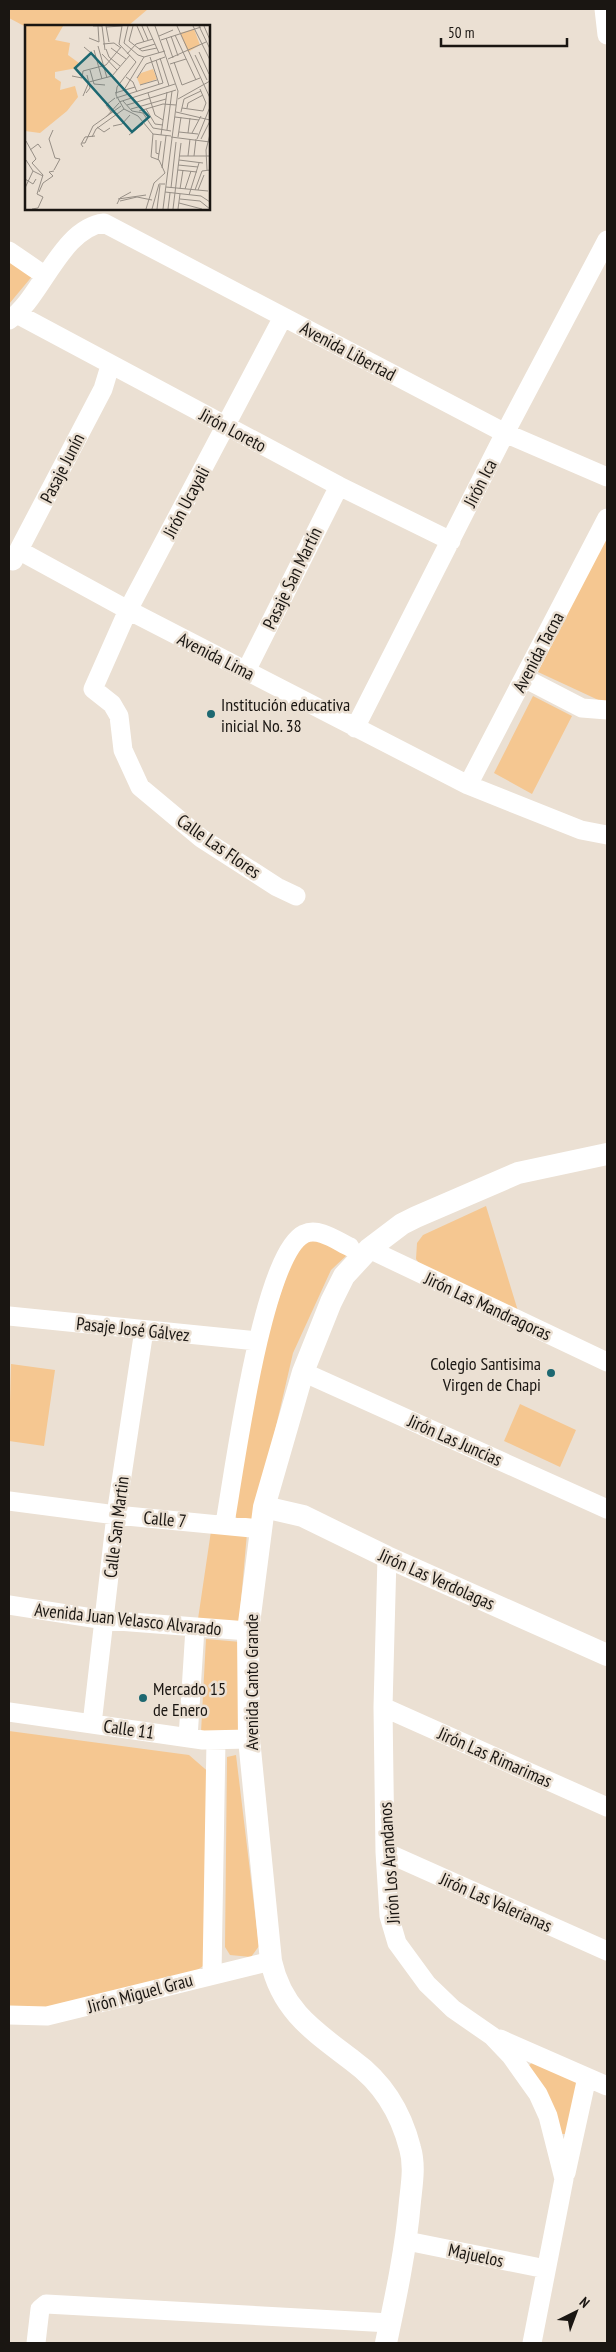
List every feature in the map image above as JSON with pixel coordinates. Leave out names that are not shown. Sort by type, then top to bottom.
[{"type":"street","points":[[604,9],[607,35]]},
{"type":"street","name":"Avenida Libertad","points":[[44,275],[81,232],[92,224],[104,223],[505,433],[607,477]]},
{"type":"street","name":"Jirón Ica","points":[[355,728],[505,433],[607,240]]},
{"type":"street","points":[[9,250],[44,275],[13,317]]},
{"type":"street","name":"Jirón Loreto","points":[[13,317],[338,486],[451,541]]},
{"type":"street","name":"Jirón Ucayali","points":[[93,689],[128,610],[227,427],[283,317]]},
{"type":"street","name":"Pasaje Junín","points":[[9,568],[14,554],[103,389],[110,366]]},
{"type":"street","name":"Pasaje San Martín","points":[[246,671],[338,486]]},
{"type":"street","name":"Avenida Tacna","points":[[468,785],[607,518]]},
{"type":"street","name":"Avenida Lima","points":[[14,554],[128,610],[468,785],[580,830],[607,835]]},
{"type":"street","points":[[524,678],[582,708],[607,710]]},
{"type":"street","name":"Calle Las Flores","points":[[93,689],[112,704],[119,716],[123,750],[140,787],[201,838],[296,896]]},
{"type":"street","name":"Avenida Canto Grande","points":[[388,2333],[407,2241],[412,2162],[410,2149],[391,2100],[375,2080],[358,2064],[307,2025],[291,2009],[277,1984],[271,1961],[249,1740],[248,1631],[263,1518],[303,1372],[331,1302],[360,1248],[402,1224],[461,1196],[518,1173],[607,1154]]},
{"type":"street","name":"Jirón Las Mandragoras","points":[[225,1524],[257,1341],[284,1259],[295,1242],[305,1234],[315,1232],[360,1248],[605,1359]]},
{"type":"street","name":"Pasaje José Gálvez","points":[[9,1316],[257,1341]]},
{"type":"street","name":"Calle San Martin","points":[[92,1724],[116,1515],[144,1330]]},
{"type":"street","name":"Jirón Las Juncias","points":[[303,1372],[607,1509]]},
{"type":"street","name":"Calle 7","points":[[9,1501],[116,1515],[225,1524],[263,1518]]},
{"type":"street","name":"Jirón Las Verdolagas","points":[[263,1518],[303,1516],[387,1557],[607,1655]]},
{"type":"street","name":"Jirón Los Arandanos","points":[[387,1557],[383,1707],[385,1852],[389,1916],[397,1944],[427,1984],[453,2009],[492,2036],[526,2074],[538,2094],[557,2146],[564,2179],[532,2343]]},
{"type":"street","name":"Avenida Juan Velasco Alvarado","points":[[9,1606],[104,1620],[248,1631]]},
{"type":"street","points":[[188,1738],[196,1628]]},
{"type":"street","name":"Jirón Las Rimarimas","points":[[383,1707],[607,1807]]},
{"type":"street","name":"Calle 11","points":[[9,1712],[188,1738],[249,1740]]},
{"type":"street","points":[[212,1974],[216,1740]]},
{"type":"street","name":"Jirón Las Valerianas","points":[[385,1852],[607,1951]]},
{"type":"street","name":"Jirón Miguel Grau","points":[[9,2015],[47,2016],[271,1961]]},
{"type":"street","points":[[492,2036],[607,2086]]},
{"type":"street","points":[[564,2179],[587,2077]]},
{"type":"street","name":"Majuelos","points":[[407,2241],[546,2269]]},
{"type":"street","points":[[36,2343],[40,2309],[46,2304],[388,2333]]},
{"type":"shaded area","points":[[9,9],[148,9],[129,25],[25,26],[9,18]]},
{"type":"shaded area","points":[[9,257],[34,274],[9,304]]},
{"type":"shaded area","points":[[607,533],[607,704],[538,672]]},
{"type":"shaded area","points":[[533,696],[572,716],[532,794],[494,773]]},
{"type":"shaded area","points":[[486,1206],[518,1311],[421,1266],[416,1259],[417,1243],[423,1235]]},
{"type":"shaded area","points":[[307,1239],[326,1241],[347,1255],[331,1270],[293,1353],[255,1517],[248,1521],[238,1520],[234,1514],[266,1338],[295,1250]]},
{"type":"shaded area","points":[[11,1364],[55,1370],[44,1446],[9,1441]]},
{"type":"shaded area","points":[[520,1404],[576,1430],[560,1467],[504,1441]]},
{"type":"shaded area","points":[[211,1531],[247,1533],[239,1623],[198,1619]]},
{"type":"shaded area","points":[[206,1639],[241,1642],[238,1733],[201,1732]]},
{"type":"shaded area","points":[[9,1731],[189,1755],[212,1775],[206,1964],[184,1979],[54,2011],[9,2011]]},
{"type":"shaded area","points":[[236,1755],[259,1946],[251,1957],[230,1955],[225,1947],[227,1757]]},
{"type":"shaded area","points":[[534,2061],[579,2082],[569,2134],[561,2134],[527,2067]]},
{"type":"place","name":"Institución educativa inicial No. 38","points":[[211,714]]},
{"type":"place","name":"Colegio Santisima Virgen de Chapi","points":[[551,1373]]},
{"type":"place","name":"Mercado 15 de Enero","points":[[143,1698]]}]
